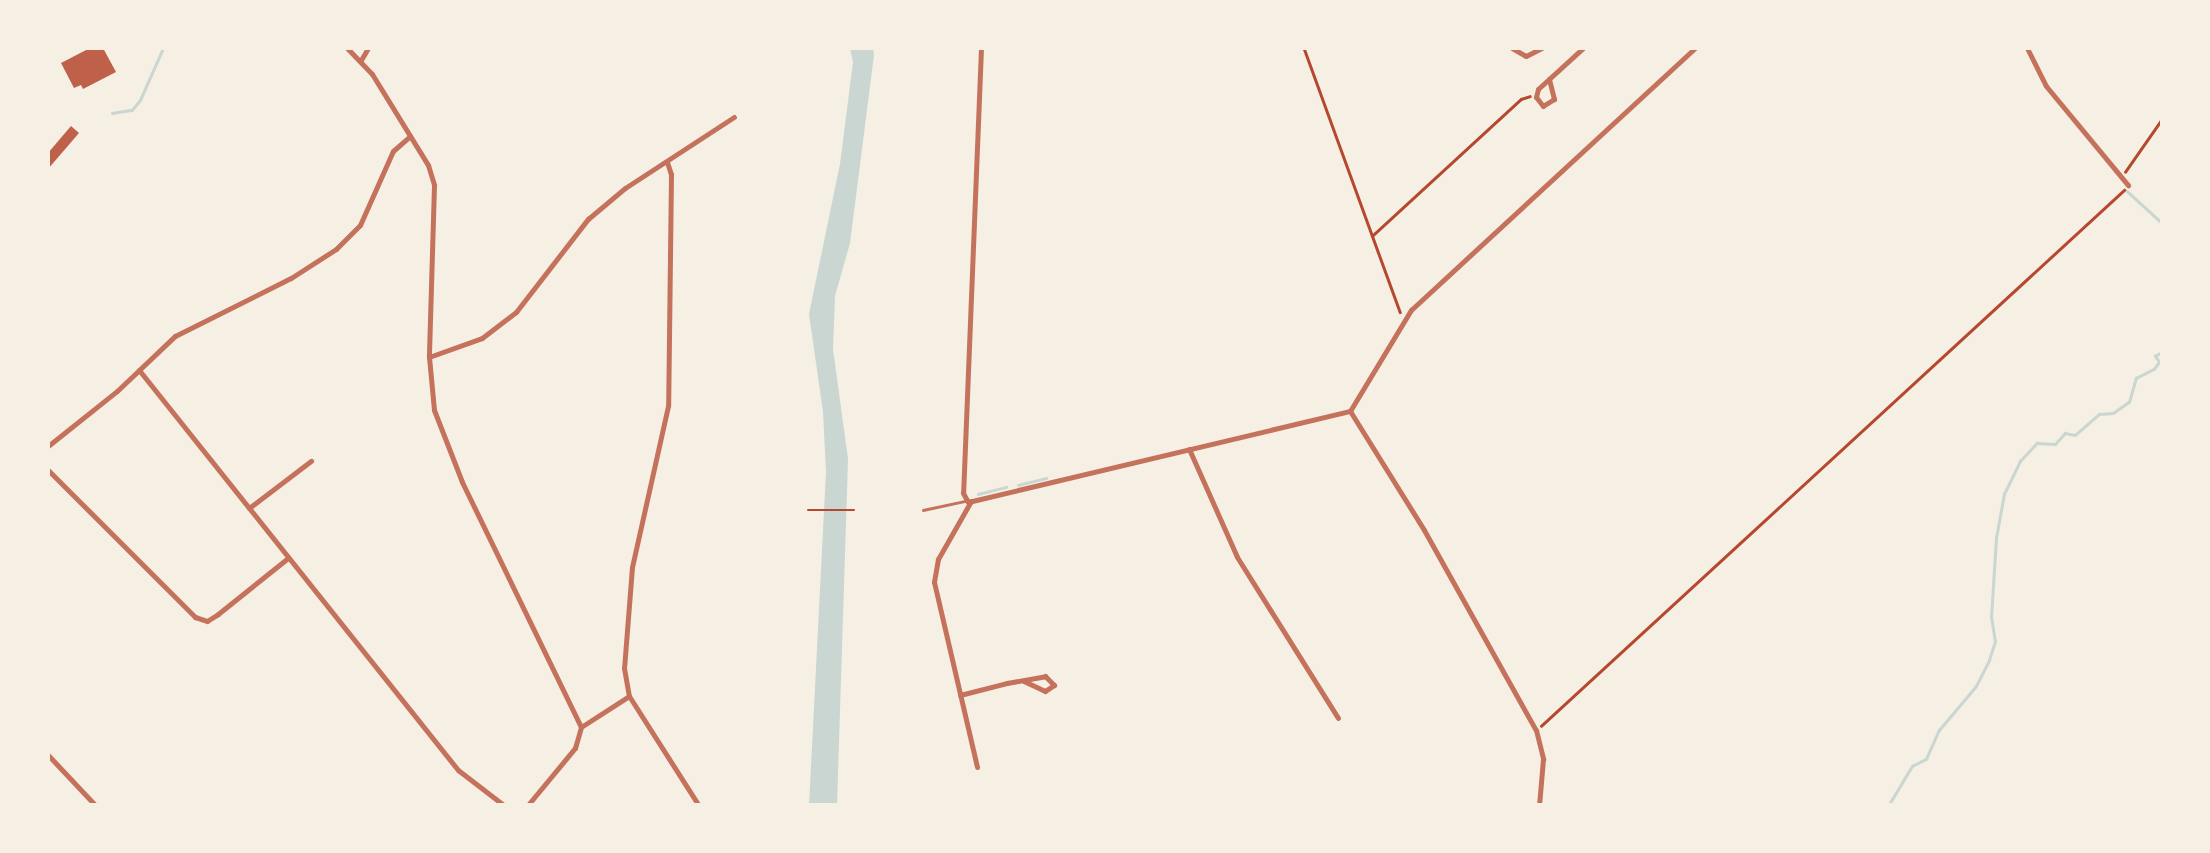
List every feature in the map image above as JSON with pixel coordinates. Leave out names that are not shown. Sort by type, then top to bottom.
[{"type":"street","points":[[346,48],[361,60],[428,164],[434,185],[429,357],[441,433],[581,727],[575,748],[527,806]]},
{"type":"street","points":[[361,60],[368,48]]},
{"type":"street","points":[[978,767],[934,570],[968,501],[980,48]]},
{"type":"street","points":[[1512,48],[1526,56],[1542,48]]},
{"type":"street","points":[[1549,79],[1554,94],[1552,103],[1543,106],[1535,94],[1549,79],[1583,48]]},
{"type":"street","points":[[968,501],[1350,411],[1404,317],[1695,48]]},
{"type":"street","points":[[2027,48],[2046,86],[2128,184]]},
{"type":"street","points":[[429,357],[482,338],[516,312],[588,219],[734,117]]},
{"type":"street","points":[[48,446],[175,336],[336,250],[360,224],[393,150],[409,137]]},
{"type":"street","points":[[667,162],[671,174],[668,406],[627,595],[624,668],[630,696],[700,806]]},
{"type":"street","points":[[139,370],[458,770],[505,806]]},
{"type":"street","points":[[1350,411],[1424,530],[1536,730],[1542,759],[1539,806]]},
{"type":"street","points":[[1189,448],[1238,556],[1338,718]]},
{"type":"street","points":[[249,508],[311,461]]},
{"type":"street","points":[[48,470],[194,616],[207,621],[288,558]]},
{"type":"street","points":[[959,695],[1045,676],[1054,686],[1045,692],[1024,681]]},
{"type":"street","points":[[581,727],[630,696]]},
{"type":"street","points":[[48,755],[96,806]]},
{"type":"lane","points":[[923,510],[968,501]]},
{"type":"path","points":[[1304,48],[1392,301],[1404,317]]},
{"type":"path","points":[[1371,237],[1521,99],[1535,94]]},
{"type":"path","points":[[2121,177],[2162,119]]},
{"type":"path","points":[[1536,730],[1867,429],[2128,184]]},
{"type":"path","points":[[808,510],[854,510]]},
{"type":"shaded area","points":[[850,48],[873,48],[874,55],[850,243],[835,296],[833,349],[848,459],[837,805],[809,806],[826,472],[823,412],[809,314],[840,164],[853,62]]},
{"type":"building","points":[[90,48],[103,48],[116,72],[83,89],[81,85],[74,88],[61,63]]},
{"type":"building","points":[[71,126],[79,133],[48,169],[48,153]]},
{"type":"waterway","points":[[112,113],[132,110],[140,100],[163,48]]},
{"type":"waterway","points":[[2127,191],[2162,223]]},
{"type":"waterway","points":[[1888,806],[1912,766],[1926,759],[1939,730],[1976,686],[1989,660],[1995,642],[1991,618],[1996,538],[2004,494],[2020,461],[2037,443],[2055,444],[2065,433],[2075,435],[2099,414],[2113,413],[2129,402],[2136,378],[2154,369],[2159,362],[2155,356],[2162,352]]},
{"type":"waterway","points":[[1018,485],[1046,478]]},
{"type":"waterway","points":[[978,494],[1006,487]]}]
